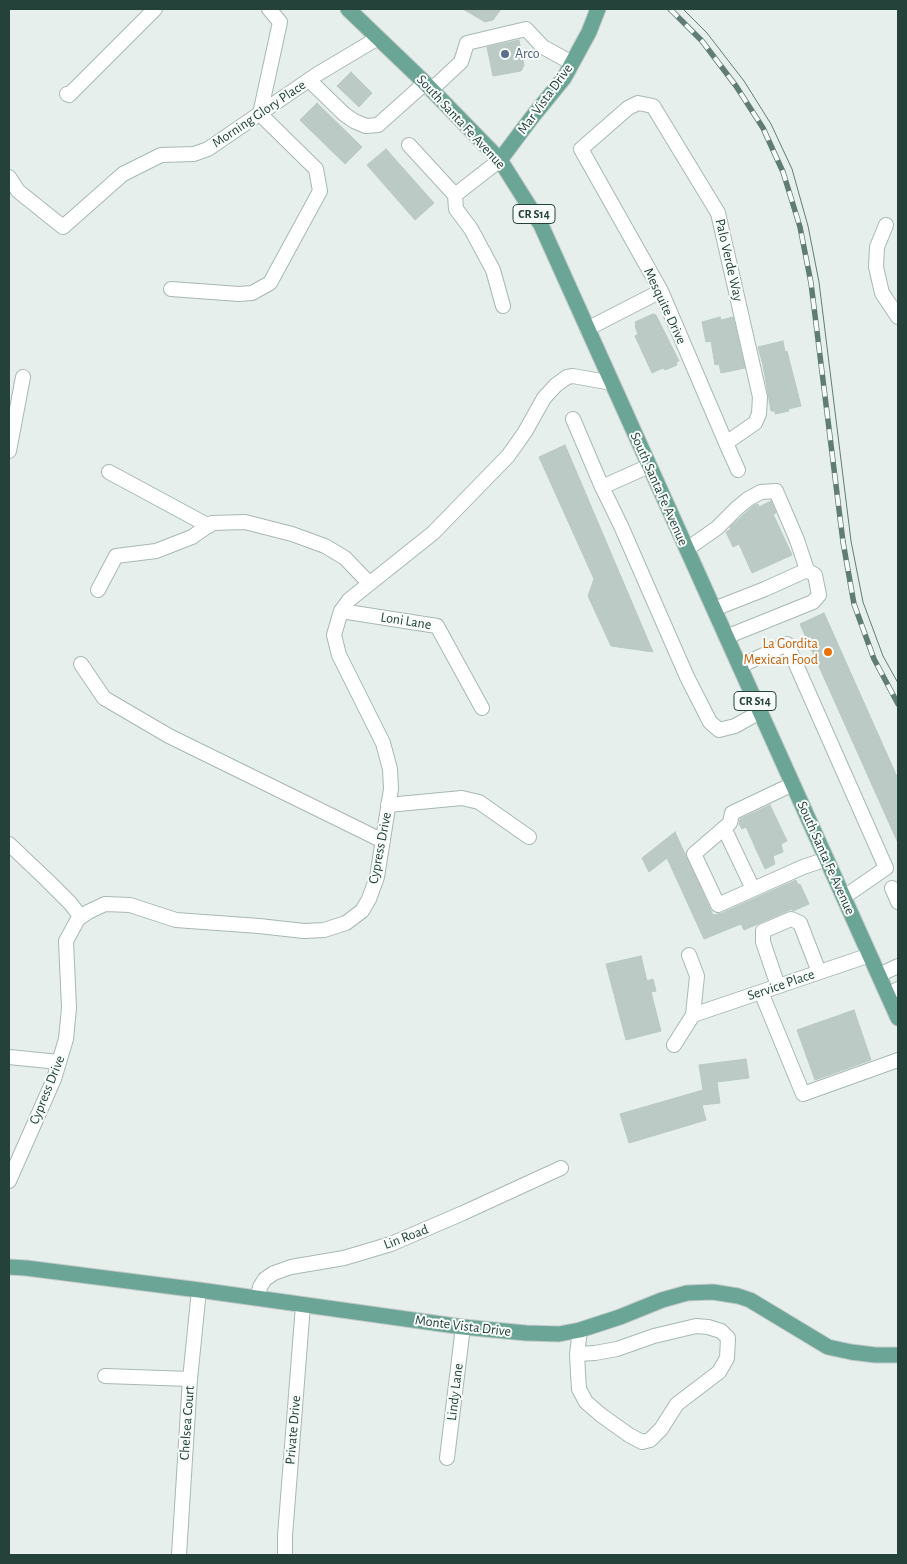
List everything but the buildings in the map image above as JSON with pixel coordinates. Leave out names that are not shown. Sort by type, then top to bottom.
[{"type":"main road","name":"South Santa Fe Avenue","points":[[348,9],[428,86],[500,160],[541,225],[870,955],[879,974],[893,992],[898,1018]]},
{"type":"main road","name":"Mar Vista Drive","points":[[500,160],[564,78],[589,32],[598,9]]},
{"type":"main road","name":"Monte Vista Drive","points":[[9,1267],[199,1290],[463,1327],[526,1333],[559,1334],[580,1330],[620,1317],[662,1300],[687,1293],[713,1292],[738,1296],[760,1305],[828,1347],[875,1355],[898,1355]]},
{"type":"street","points":[[66,94],[69,95],[155,9]]},
{"type":"street","points":[[171,289],[239,294],[252,292],[270,283],[320,191],[316,169],[260,114],[280,22],[269,9]]},
{"type":"street","points":[[309,80],[344,114],[361,124],[372,126],[378,125],[461,62],[467,42],[526,29],[542,47],[572,63]]},
{"type":"street","name":"Morning Glory Place","points":[[9,177],[18,191],[62,227],[123,174],[161,155],[194,154],[208,149],[309,80],[378,38]]},
{"type":"street","name":"Palo Verde Way","points":[[581,149],[628,108],[638,103],[653,106],[718,213],[760,397],[759,414],[755,423],[726,443]]},
{"type":"street","points":[[409,145],[455,195],[456,209],[471,229],[493,270],[503,306]]},
{"type":"street","name":"Mesquite Drive","points":[[581,149],[661,291],[738,470]]},
{"type":"street","points":[[455,195],[500,160]]},
{"type":"street","points":[[886,225],[877,247],[876,267],[882,293],[898,317]]},
{"type":"street","points":[[587,329],[661,291]]},
{"type":"street","name":"Cypress Drive","points":[[9,1181],[54,1079],[66,1039],[69,1008],[66,940],[81,917],[105,904],[130,906],[176,920],[304,931],[324,930],[346,923],[362,911],[369,899],[377,877],[391,789],[390,769],[383,744],[339,655],[334,635],[341,611],[349,600],[433,533],[508,456],[525,432],[544,398],[556,385],[567,377],[580,376],[612,384]]},
{"type":"street","points":[[9,451],[23,377]]},
{"type":"street","points":[[574,419],[602,487],[622,526],[687,677],[710,722],[719,730],[735,726],[760,712]]},
{"type":"street","points":[[602,487],[649,466]]},
{"type":"street","points":[[109,472],[209,526]]},
{"type":"street","points":[[687,550],[717,528],[737,508],[761,492],[776,491],[797,540],[807,570],[815,575],[819,595],[813,602],[726,637]]},
{"type":"street","points":[[98,590],[116,556],[156,550],[192,537],[212,523],[245,522],[292,534],[325,546],[345,558],[369,584]]},
{"type":"street","points":[[714,609],[807,570]]},
{"type":"street","name":"Loni Lane","points":[[341,611],[437,626],[482,708]]},
{"type":"street","points":[[740,666],[787,644],[886,868],[844,897]]},
{"type":"street","points":[[81,664],[104,698],[169,736],[383,841]]},
{"type":"street","points":[[793,784],[732,813],[730,823],[694,854],[718,905],[826,859]]},
{"type":"street","points":[[388,805],[462,798],[479,802],[529,837]]},
{"type":"street","points":[[724,828],[753,889]]},
{"type":"street","points":[[9,844],[48,880],[81,917]]},
{"type":"street","points":[[892,888],[898,902]]},
{"type":"street","points":[[778,986],[763,942],[763,931],[791,919],[800,923],[819,972]]},
{"type":"street","name":"Service Place","points":[[693,1015],[870,955]]},
{"type":"street","points":[[674,1045],[693,1015],[697,976],[689,956]]},
{"type":"street","points":[[879,974],[898,966]]},
{"type":"street","points":[[761,992],[803,1094],[898,1060]]},
{"type":"street","points":[[9,1057],[59,1062]]},
{"type":"street","name":"Lin Road","points":[[258,1298],[260,1287],[274,1273],[291,1267],[344,1258],[391,1244],[463,1214],[561,1168]]},
{"type":"street","name":"Chelsea Court","points":[[179,1555],[190,1379],[199,1290]]},
{"type":"street","name":"Private Drive","points":[[285,1555],[303,1305]]},
{"type":"street","points":[[577,1354],[617,1349],[654,1336],[696,1326],[720,1331],[728,1338],[727,1358],[719,1372],[677,1404],[662,1429],[650,1440],[642,1442],[601,1415],[586,1402],[579,1389],[577,1354],[580,1330]]},
{"type":"street","name":"Lindy Lane","points":[[447,1458],[463,1327]]},
{"type":"street","points":[[105,1376],[190,1379]]},
{"type":"tram line","points":[[683,9],[707,33],[744,81],[771,124],[792,169],[808,226],[819,282],[851,541],[863,602],[883,656],[898,683]]},
{"type":"railway","points":[[670,9],[702,41],[736,86],[763,128],[783,172],[800,227],[811,283],[843,542],[854,604],[874,659],[898,704]]},
{"type":"place","name":"Arco","points":[[505,54]]},
{"type":"place","name":"La Gordita Mexican Food","points":[[828,652]]}]
